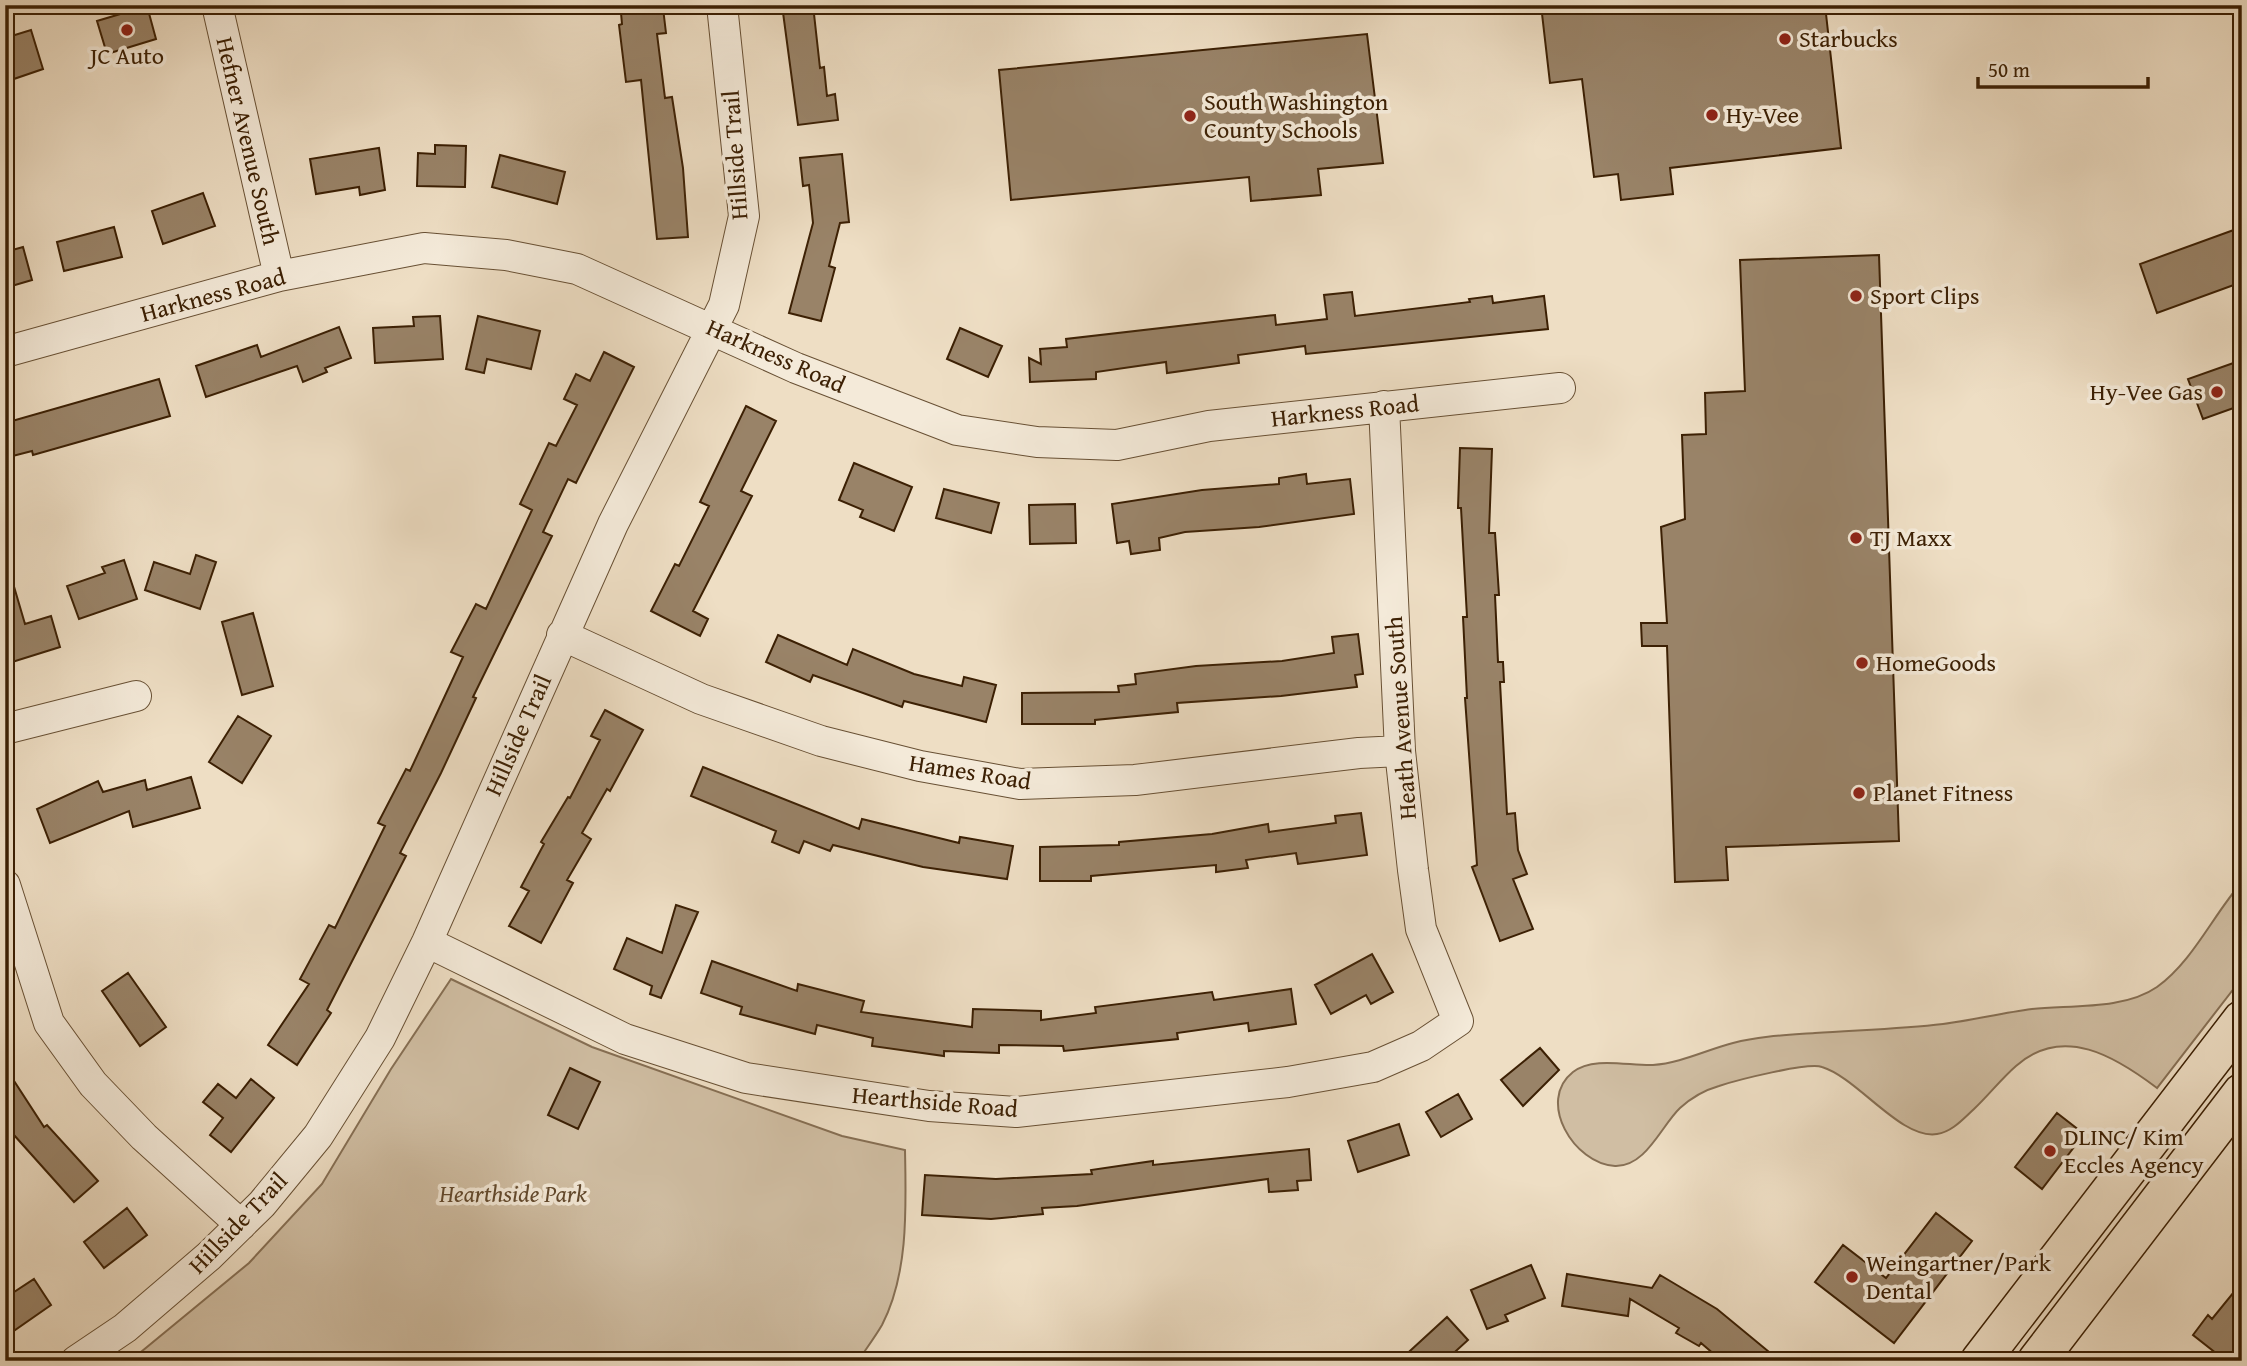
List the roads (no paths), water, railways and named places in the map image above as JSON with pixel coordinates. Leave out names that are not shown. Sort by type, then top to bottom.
[{"type":"main road","points":[[1980,1361],[2242,1020]]},
{"type":"main road","points":[[2036,1361],[2242,1093]]},
{"type":"street","name":"Hefner Avenue South","points":[[217,5],[279,276]]},
{"type":"street","name":"Hillside Trail","points":[[76,1361],[125,1328],[241,1225],[318,1136],[380,1038],[427,942],[613,524],[713,329],[731,281],[744,216],[722,5]]},
{"type":"street","name":"Harkness Road","points":[[5,352],[279,276],[424,248],[506,255],[577,269],[796,368],[957,430],[1037,442],[1117,444],[1209,426],[1560,388]]},
{"type":"street","name":"Heath Avenue South","points":[[1384,406],[1400,751],[1421,929],[1458,1021]]},
{"type":"street","name":"Hames Road","points":[[562,635],[701,699],[821,741],[920,765],[1020,784],[1135,780],[1359,753],[1400,751]]},
{"type":"street","points":[[5,729],[136,696]]},
{"type":"street","points":[[5,885],[49,1023],[93,1084],[144,1137],[241,1225]]},
{"type":"street","name":"Hearthside Road","points":[[427,942],[625,1039],[746,1078],[929,1106],[1016,1112],[1287,1083],[1373,1068],[1421,1046],[1458,1021]]},
{"type":"place","name":"JC Auto","points":[[127,30]]},
{"type":"place","name":"Starbucks","points":[[1785,39]]},
{"type":"place","name":"Hy-Vee","points":[[1712,115]]},
{"type":"place","name":"South Washington County Schools","points":[[1190,116]]},
{"type":"place","name":"Sport Clips","points":[[1856,296]]},
{"type":"place","name":"Hy-Vee Gas","points":[[2217,392]]},
{"type":"place","name":"TJ Maxx","points":[[1856,538]]},
{"type":"place","name":"HomeGoods","points":[[1862,663]]},
{"type":"place","name":"Planet Fitness","points":[[1859,793]]},
{"type":"place","name":"DLINC/ Kim Eccles Agency","points":[[2050,1151]]},
{"type":"place","name":"Weingartner/Park Dental","points":[[1852,1277]]},
{"type":"park label","name":"Hearthside Park","points":[[513,1194]]}]
